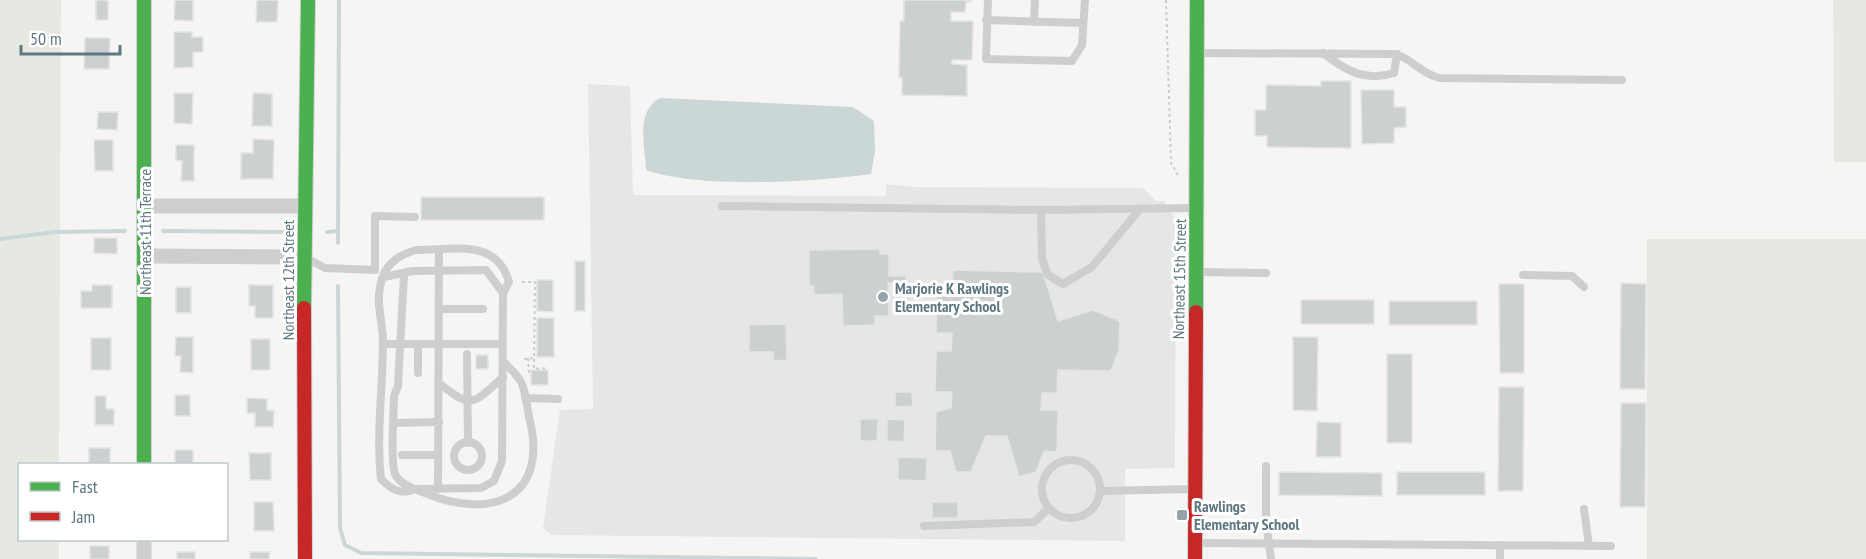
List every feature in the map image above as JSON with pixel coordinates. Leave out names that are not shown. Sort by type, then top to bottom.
[{"type":"street","name":"Northeast 11th Terrace","points":[[144,0],[144,463]]},
{"type":"street","name":"Northeast 12th Street","points":[[306,559],[304,206],[308,0]]},
{"type":"street","name":"Northeast 15th Street","points":[[1195,559],[1197,0]]},
{"type":"street","points":[[144,206],[304,206]]},
{"type":"street","points":[[145,256],[305,257]]},
{"type":"street","points":[[144,541],[144,559]]},
{"type":"lane","points":[[988,0],[986,59],[1072,61],[1082,45],[1085,0]]},
{"type":"lane","points":[[1034,22],[1035,0]]},
{"type":"lane","points":[[986,20],[1083,23]]},
{"type":"lane","points":[[1197,52],[1396,54],[1403,55],[1426,74],[1439,78],[1622,80]]},
{"type":"lane","points":[[1323,53],[1343,69],[1362,76],[1379,77],[1394,73],[1396,54]]},
{"type":"lane","points":[[722,206],[1041,210],[1196,208]]},
{"type":"lane","points":[[1041,210],[1042,259],[1047,276],[1064,284],[1092,267],[1140,209]]},
{"type":"lane","points":[[375,270],[375,216],[415,217]]},
{"type":"lane","points":[[416,250],[439,250],[480,251],[494,255],[505,266],[509,282],[503,293],[502,461],[494,481],[481,488],[415,489],[408,493],[392,490],[381,479],[379,410],[383,344],[380,286],[385,273],[398,255],[416,250]]},
{"type":"lane","points":[[438,489],[439,250]]},
{"type":"lane","points":[[305,257],[326,268],[375,270],[385,273],[486,270],[503,293]]},
{"type":"lane","points":[[1195,272],[1266,273]]},
{"type":"lane","points":[[404,274],[394,423],[395,474],[402,482],[440,500],[475,506],[498,504],[517,492],[532,470],[535,453],[534,434],[521,381],[503,361]]},
{"type":"lane","points":[[1523,275],[1572,276],[1584,286]]},
{"type":"lane","points":[[439,309],[483,309]]},
{"type":"lane","points":[[383,344],[503,344]]},
{"type":"lane","points":[[418,344],[418,373]]},
{"type":"lane","points":[[467,354],[468,443]]},
{"type":"lane","points":[[439,382],[456,397],[468,402],[480,397],[503,377]]},
{"type":"lane","points":[[525,398],[558,399]]},
{"type":"lane","points":[[394,423],[439,422]]},
{"type":"lane","points":[[402,455],[438,455]]},
{"type":"lane","points":[[1072,459],[1093,469],[1101,490],[1091,512],[1069,519],[1048,509],[1040,487],[1050,466],[1072,459]]},
{"type":"lane","points":[[1266,466],[1270,559]]},
{"type":"lane","points":[[1101,490],[1194,489]]},
{"type":"lane","points":[[924,526],[1034,522],[1048,509]]},
{"type":"lane","points":[[1584,509],[1589,546]]},
{"type":"lane","points":[[1194,543],[1611,546]]},
{"type":"lane","points":[[1500,544],[1500,559]]},
{"type":"path","points":[[1166,0],[1171,163],[1180,179]]},
{"type":"path","points":[[522,282],[535,282],[534,369],[548,368]]},
{"type":"path","points":[[524,359],[534,358]]},
{"type":"shaded area","points":[[0,0],[61,0],[59,463],[18,463],[18,541],[59,541],[59,559],[0,559]]},
{"type":"shaded area","points":[[1833,0],[1866,0],[1866,162],[1834,162]]},
{"type":"shaded area","name":"Marjorie K Rawlings Elementary School","points":[[588,84],[630,86],[633,195],[886,196],[886,184],[914,187],[1143,188],[1156,201],[1164,201],[1176,220],[1175,468],[1125,469],[1125,541],[551,535],[543,528],[560,410],[593,409]]},
{"type":"shaded area","points":[[660,98],[853,107],[874,121],[875,152],[871,174],[789,181],[725,182],[669,176],[646,170],[644,120],[652,104]]},
{"type":"shaded area","points":[[1647,239],[1866,239],[1866,559],[1647,559]]},
{"type":"building","points":[[96,0],[108,0],[108,20],[96,20]]},
{"type":"building","points":[[175,0],[193,0],[193,21],[174,20]]},
{"type":"building","points":[[257,0],[278,0],[277,22],[256,22]]},
{"type":"building","points":[[904,0],[971,0],[971,2],[966,2],[965,12],[951,12],[951,21],[973,21],[972,60],[952,60],[952,64],[967,65],[967,96],[902,95],[902,78],[899,78],[900,21],[904,21]]},
{"type":"building","points":[[174,32],[192,32],[192,37],[203,37],[203,52],[193,52],[193,67],[174,68]]},
{"type":"building","points":[[85,38],[110,38],[109,69],[84,69]]},
{"type":"building","points":[[1321,81],[1351,81],[1351,148],[1267,147],[1267,136],[1255,136],[1255,110],[1266,110],[1266,85],[1321,86]]},
{"type":"building","points":[[1361,90],[1394,90],[1394,107],[1406,107],[1406,127],[1394,128],[1394,143],[1362,144]]},
{"type":"building","points":[[174,93],[193,93],[192,124],[174,123]]},
{"type":"building","points":[[253,93],[272,94],[272,126],[252,126]]},
{"type":"building","points":[[98,112],[118,112],[117,130],[97,129]]},
{"type":"building","points":[[253,139],[274,140],[273,179],[241,179],[241,153],[253,153]]},
{"type":"building","points":[[94,140],[113,140],[113,171],[95,171]]},
{"type":"building","points":[[176,145],[194,145],[194,181],[181,181],[182,161],[176,160]]},
{"type":"building","points":[[421,197],[544,197],[544,220],[421,220]]},
{"type":"building","points":[[94,238],[117,238],[117,254],[94,253]]},
{"type":"building","points":[[880,249],[880,254],[889,254],[889,276],[906,276],[906,283],[888,283],[889,316],[875,316],[875,325],[843,326],[842,294],[814,295],[814,286],[809,286],[809,250]]},
{"type":"building","points":[[575,261],[585,261],[585,311],[575,311]]},
{"type":"building","points":[[953,270],[1043,272],[1058,321],[1093,310],[1120,321],[1119,350],[1111,371],[1058,370],[1057,393],[1042,393],[1041,410],[1058,410],[1057,452],[1044,451],[1036,472],[1019,477],[1007,436],[986,436],[971,472],[956,472],[950,451],[935,451],[936,412],[951,408],[952,392],[935,392],[936,351],[951,351],[952,333],[936,333],[937,292],[952,292]]},
{"type":"building","points":[[537,280],[553,280],[553,312],[537,311]]},
{"type":"building","points":[[1621,283],[1646,284],[1645,389],[1620,389]]},
{"type":"building","points":[[1499,284],[1524,284],[1524,373],[1500,373]]},
{"type":"building","points":[[92,285],[112,285],[112,308],[81,308],[81,291],[92,291]]},
{"type":"building","points":[[249,285],[273,285],[273,318],[255,318],[255,306],[249,306]]},
{"type":"building","points":[[176,287],[191,287],[191,313],[176,313]]},
{"type":"building","points":[[1301,300],[1374,300],[1374,324],[1301,324]]},
{"type":"building","points":[[1389,301],[1477,301],[1477,325],[1389,325]]},
{"type":"building","points":[[537,318],[554,318],[554,357],[537,357]]},
{"type":"building","points":[[786,324],[787,360],[773,361],[773,352],[749,352],[749,325]]},
{"type":"building","points":[[176,337],[193,337],[193,373],[180,372],[181,356],[175,356]]},
{"type":"building","points":[[1293,337],[1318,337],[1317,411],[1293,410]]},
{"type":"building","points":[[91,338],[111,338],[111,370],[91,370]]},
{"type":"building","points":[[251,339],[270,339],[270,370],[251,370]]},
{"type":"building","points":[[1387,354],[1412,354],[1412,443],[1387,443]]},
{"type":"building","points":[[476,355],[488,355],[488,369],[476,369]]},
{"type":"building","points":[[531,370],[548,370],[548,385],[531,385]]},
{"type":"building","points":[[1499,387],[1524,387],[1523,491],[1498,491]]},
{"type":"building","points":[[895,392],[912,392],[913,406],[895,407]]},
{"type":"building","points":[[175,395],[190,395],[190,416],[175,416]]},
{"type":"building","points":[[95,396],[106,396],[106,409],[114,409],[114,425],[95,425]]},
{"type":"building","points":[[247,398],[267,399],[267,410],[274,411],[273,427],[255,427],[255,413],[247,413]]},
{"type":"building","points":[[1621,403],[1646,403],[1645,507],[1620,507]]},
{"type":"building","points":[[860,419],[878,419],[877,441],[860,441]]},
{"type":"building","points":[[887,419],[905,420],[904,442],[887,441]]},
{"type":"building","points":[[1317,422],[1341,423],[1341,457],[1316,457]]},
{"type":"building","points":[[89,448],[110,448],[110,463],[89,463]]},
{"type":"building","points":[[175,450],[193,450],[193,463],[175,463]]},
{"type":"building","points":[[249,453],[271,453],[271,480],[250,480]]},
{"type":"building","points":[[898,457],[927,458],[926,481],[898,480]]},
{"type":"building","points":[[1279,472],[1382,473],[1382,496],[1279,495]]},
{"type":"building","points":[[1397,472],[1485,472],[1485,495],[1397,495]]},
{"type":"building","points":[[254,502],[273,502],[274,531],[254,531]]},
{"type":"building","points":[[932,502],[958,502],[958,518],[932,518]]},
{"type":"building","points":[[90,546],[109,546],[109,559],[90,559]]},
{"type":"building","points":[[177,552],[195,552],[195,559],[177,559]]},
{"type":"building","points":[[250,552],[270,552],[269,559],[250,559]]},
{"type":"waterway","points":[[338,243],[339,0]]},
{"type":"waterway","points":[[0,239],[55,232],[125,231]]},
{"type":"waterway","points":[[163,231],[288,232]]},
{"type":"waterway","points":[[327,232],[338,231]]},
{"type":"waterway","points":[[338,286],[340,528],[345,545],[361,553],[816,559]]},
{"type":"traffic: fast","points":[[144,0],[144,463]]},
{"type":"traffic: fast","points":[[304,308],[308,0]]},
{"type":"traffic: fast","points":[[1196,312],[1197,0]]},
{"type":"traffic: jam","points":[[304,308],[305,559]]},
{"type":"traffic: jam","points":[[1195,559],[1196,312]]},
{"type":"place","name":"Marjorie K Rawlings Elementary School","points":[[883,297]]},
{"type":"place","name":"Rawlings Elementary School","points":[[1182,515]]}]
